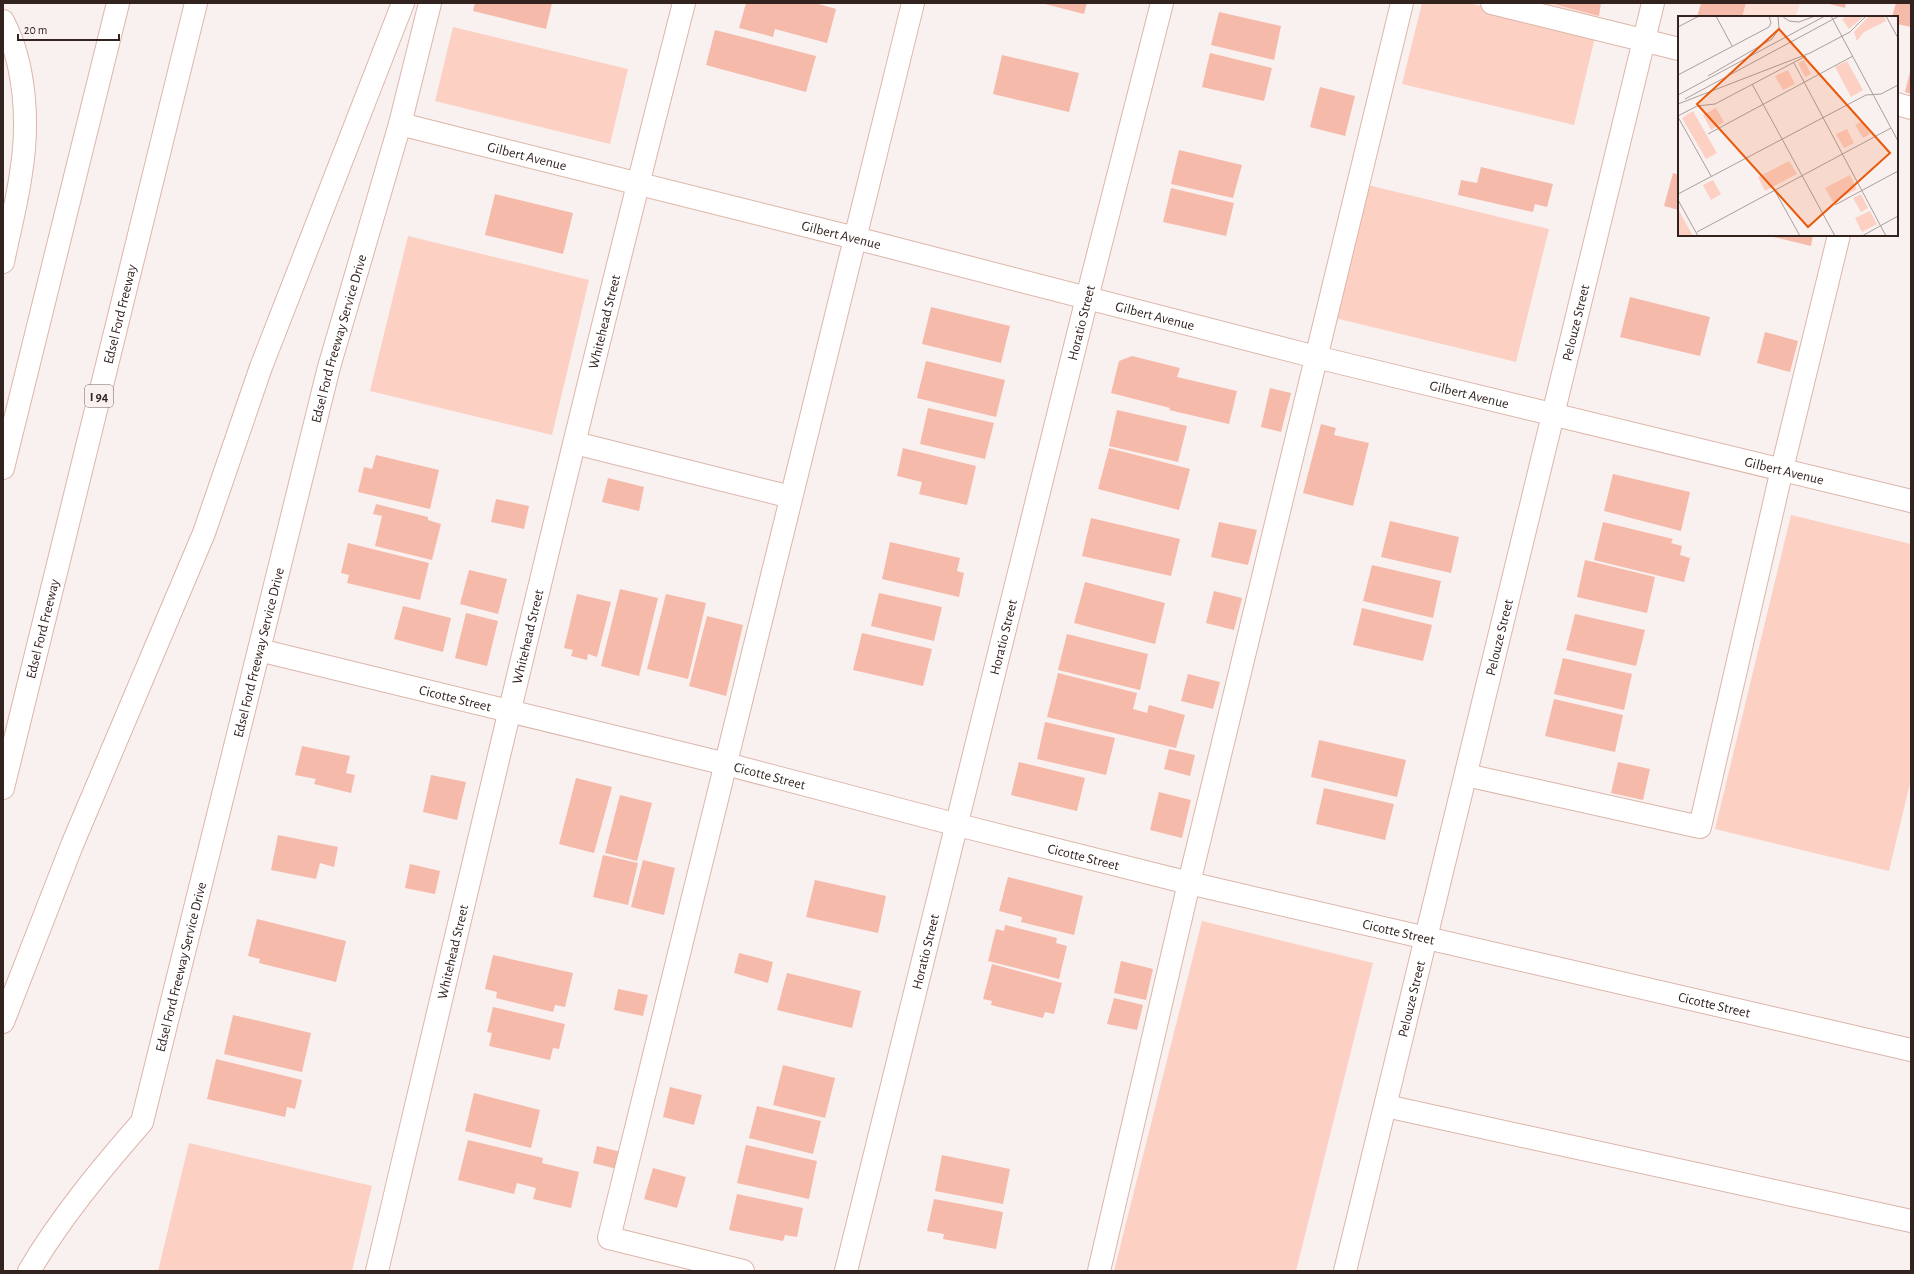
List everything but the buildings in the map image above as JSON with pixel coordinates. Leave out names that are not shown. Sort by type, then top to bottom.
[{"type":"main road","points":[[3,468],[118,3]]},
{"type":"main road","name":"Edsel Ford Freeway","points":[[3,788],[196,3]]},
{"type":"main road","points":[[3,1022],[72,845],[204,533],[261,367],[403,3]]},
{"type":"main road","name":"Edsel Ford Freeway Service Drive","points":[[29,1271],[44,1246],[90,1183],[142,1122],[329,367],[400,124],[430,3]]},
{"type":"main road","name":"Whitehead Street","points":[[377,1271],[509,711],[684,3]]},
{"type":"main road","points":[[744,1271],[609,1238],[913,3]]},
{"type":"main road","name":"Horatio Street","points":[[846,1271],[958,825],[1087,298],[1162,3]]},
{"type":"main road","points":[[1099,1271],[1189,883],[1402,3]]},
{"type":"main road","points":[[1492,3],[1678,49]]},
{"type":"main road","name":"Pelouze Street","points":[[1345,1271],[1653,3]]},
{"type":"main road","points":[[3,21],[17,58],[22,87],[25,128],[22,172],[3,262]]},
{"type":"main road","points":[[1898,104],[1911,108]]},
{"type":"main road","name":"Gilbert Avenue","points":[[400,124],[638,185],[855,238],[1316,357],[1911,501]]},
{"type":"main road","points":[[1466,775],[1700,827],[1782,469],[1839,236]]},
{"type":"main road","points":[[575,443],[791,497]]},
{"type":"main road","name":"Cicotte Street","points":[[259,650],[726,764],[958,825],[1189,883],[1911,1050]]},
{"type":"main road","points":[[1386,1106],[1911,1221]]},
{"type":"shaded area","points":[[1422,3],[1468,3],[1596,33],[1574,125],[1402,84]]},
{"type":"shaded area","points":[[1529,3],[1600,3],[1596,20]]},
{"type":"shaded area","points":[[1702,3],[1800,3],[1796,16],[1699,16]]},
{"type":"shaded area","points":[[453,27],[628,69],[610,144],[435,101]]},
{"type":"shaded area","points":[[1368,185],[1549,229],[1516,362],[1335,318]]},
{"type":"shaded area","points":[[408,236],[589,280],[552,435],[370,391]]},
{"type":"shaded area","points":[[1791,515],[1911,544],[1911,779],[1889,871],[1715,829]]},
{"type":"shaded area","points":[[1202,921],[1373,963],[1296,1271],[1114,1271]]},
{"type":"shaded area","points":[[189,1143],[372,1186],[352,1271],[158,1271]]}]
